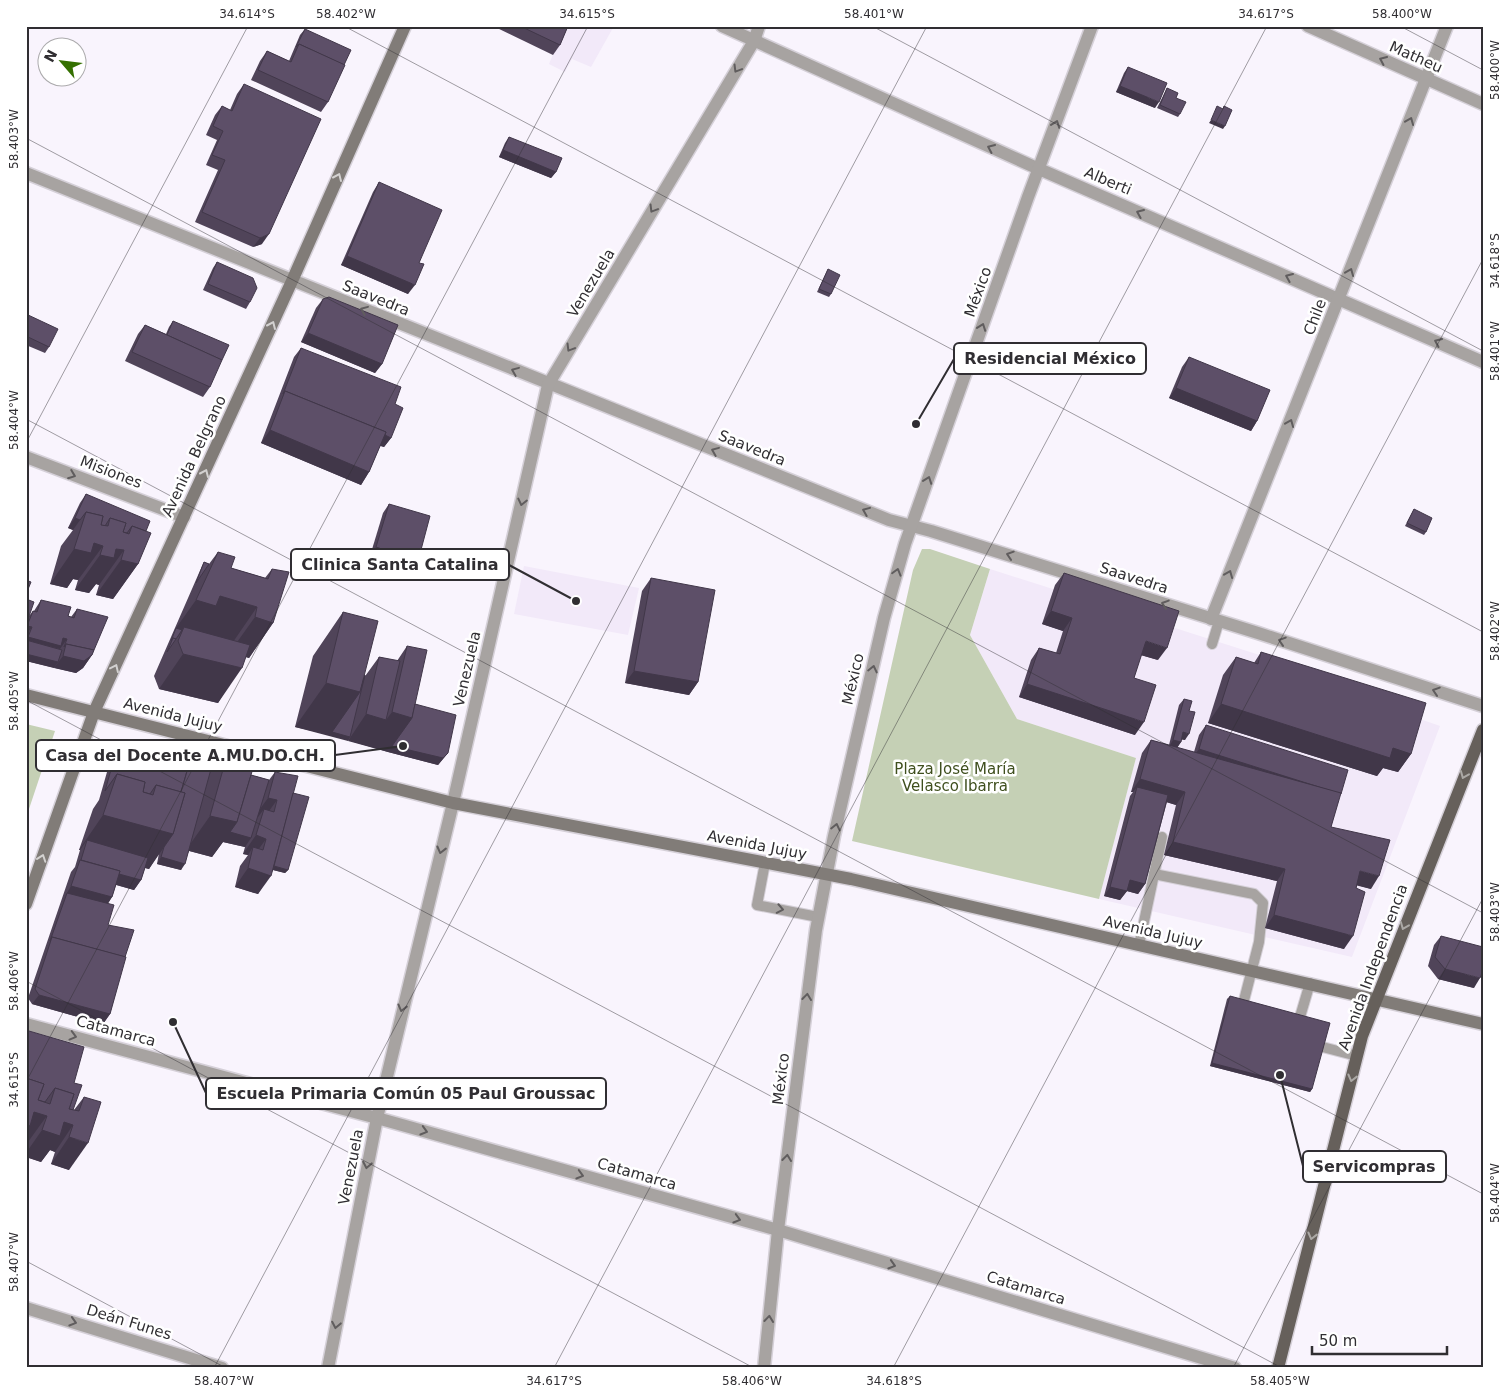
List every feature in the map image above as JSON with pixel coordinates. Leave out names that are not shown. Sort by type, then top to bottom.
[{"type":"main road","name":"Avenida Belgrano","points":[[26,904],[94,712],[292,281],[405,26]]},
{"type":"main road","name":"Avenida Jujuy","points":[[26,695],[453,803],[826,875],[1310,983],[1483,1024]]},
{"type":"main road","name":"Avenida Independencia","points":[[1278,1368],[1357,1056],[1376,998],[1483,730]]},
{"type":"street","name":"Alberti","points":[[722,26],[1039,169],[1483,362]]},
{"type":"street","name":"Venezuela","points":[[328,1368],[377,1118],[453,803],[548,384],[754,41],[759,26]]},
{"type":"street","name":"México","points":[[764,1368],[778,1230],[818,917],[884,618],[912,526],[1092,26]]},
{"type":"street","name":"Matheu","points":[[1308,26],[1483,104]]},
{"type":"street","name":"Chile","points":[[1215,620],[1339,298],[1447,26]]},
{"type":"street","name":"Saavedra","points":[[26,173],[889,520],[1215,620],[1483,706]]},
{"type":"street","name":"Misiones","points":[[26,457],[184,518]]},
{"type":"street","name":"Catamarca","points":[[26,1024],[377,1118],[778,1230],[1235,1368]]},
{"type":"street","name":"Deán Funes","points":[[26,1308],[222,1368]]},
{"type":"lane","points":[[1212,644],[1215,620]]},
{"type":"lane","points":[[1139,945],[1162,837]]},
{"type":"lane","points":[[765,863],[757,905],[818,917]]},
{"type":"lane","points":[[1154,874],[1254,894],[1263,903],[1259,942],[1237,1025]]},
{"type":"lane","points":[[1310,983],[1298,1041],[1357,1056]]},
{"type":"shaded area","points":[[565,26],[614,26],[591,67],[572,59],[565,72],[549,64]]},
{"type":"shaded area","points":[[524,566],[639,588],[628,635],[514,614]]},
{"type":"shaded area","points":[[990,569],[1369,690],[1420,719],[1440,726],[1352,957],[1099,899],[1136,758],[1017,719],[970,635]]},
{"type":"green space","name":"Plaza José María Velasco Ibarra","points":[[922,549],[930,549],[990,569],[970,635],[1017,719],[1136,758],[1099,899],[852,841],[913,570]]},
{"type":"green space","points":[[26,724],[55,731],[26,818]]},
{"type":"building","points":[[520,26],[568,26],[560,45]]},
{"type":"building","points":[[305,29],[351,50],[344,65],[299,44],[296,47]]},
{"type":"building","points":[[299,44],[345,65],[328,102],[258,70],[267,51],[291,62]]},
{"type":"building","points":[[1128,67],[1167,83],[1159,102],[1120,86]]},
{"type":"building","points":[[244,84],[321,119],[269,234],[260,238],[202,212],[225,160],[212,155],[223,131],[213,126],[222,106],[232,111]]},
{"type":"building","points":[[1167,88],[1178,93],[1176,98],[1186,102],[1180,114],[1160,105]]},
{"type":"building","points":[[1217,106],[1223,109],[1224,106],[1232,110],[1225,126],[1211,120]]},
{"type":"building","points":[[509,137],[562,158],[556,172],[503,150]]},
{"type":"building","points":[[379,182],[442,210],[419,263],[424,264],[415,285],[347,256]]},
{"type":"building","points":[[217,262],[253,278],[257,288],[250,302],[208,284]]},
{"type":"building","points":[[828,269],[840,275],[831,294],[819,289]]},
{"type":"building","points":[[329,297],[398,325],[382,364],[308,333],[323,299]]},
{"type":"building","points":[[26,314],[58,329],[49,347],[26,336]]},
{"type":"building","points":[[173,321],[229,345],[222,360],[167,335]]},
{"type":"building","points":[[145,325],[222,360],[210,387],[132,352]]},
{"type":"building","points":[[301,348],[401,387],[395,404],[403,408],[391,438],[385,435],[386,432],[285,391],[283,394]]},
{"type":"building","points":[[1189,357],[1270,390],[1257,421],[1176,388]]},
{"type":"building","points":[[285,391],[386,432],[369,472],[270,430]]},
{"type":"building","points":[[86,494],[150,521],[146,531],[132,526],[127,533],[123,532],[126,523],[110,518],[105,526],[101,525],[103,516],[86,512],[80,520],[75,518]]},
{"type":"building","points":[[389,504],[430,516],[418,561],[376,547]]},
{"type":"building","points":[[1414,509],[1432,518],[1426,532],[1407,523]]},
{"type":"building","points":[[86,512],[103,516],[101,525],[108,526],[110,518],[126,523],[123,532],[129,534],[132,526],[151,533],[138,564],[121,560],[124,550],[116,549],[114,558],[100,555],[103,546],[94,543],[91,553],[74,549]]},
{"type":"building","points":[[218,552],[235,557],[231,568],[268,579],[272,569],[289,572],[273,623],[255,617],[257,607],[220,596],[216,606],[196,600]]},
{"type":"building","points":[[204,562],[209,564],[196,583]]},
{"type":"building","points":[[1064,573],[1179,611],[1167,648],[1146,641],[1134,678],[1156,685],[1144,722],[1027,684],[1039,648],[1060,654],[1072,618],[1051,611]]},
{"type":"building","points":[[651,578],[715,590],[698,682],[634,671]]},
{"type":"building","points":[[26,580],[31,582],[26,594]]},
{"type":"building","points":[[26,599],[34,602],[26,625]]},
{"type":"building","points":[[41,600],[71,607],[68,616],[74,618],[77,609],[108,617],[94,650],[66,644],[64,647],[67,639],[63,638],[61,646],[28,637],[32,627],[27,626],[33,611],[37,612]]},
{"type":"building","points":[[343,612],[378,621],[360,692],[326,683]]},
{"type":"building","points":[[184,627],[250,645],[242,668],[183,654],[178,641]]},
{"type":"building","points":[[176,628],[182,630],[176,639],[173,638],[171,641]]},
{"type":"building","points":[[173,638],[176,639],[167,652]]},
{"type":"building","points":[[26,640],[62,650],[58,662],[26,654]]},
{"type":"building","points":[[66,644],[94,650],[92,655],[84,661],[63,656]]},
{"type":"building","points":[[407,646],[427,650],[412,718],[392,712]]},
{"type":"building","points":[[1261,652],[1426,703],[1411,754],[1393,748],[1390,758],[1221,704],[1236,657],[1258,664]]},
{"type":"building","points":[[379,657],[400,661],[386,720],[366,714]]},
{"type":"building","points":[[365,675],[350,737],[332,732],[360,692]]},
{"type":"building","points":[[1184,699],[1192,701],[1189,711],[1195,712],[1189,734],[1183,732],[1181,742],[1173,740]]},
{"type":"building","points":[[415,704],[456,715],[448,753],[443,758],[392,746],[412,718]]},
{"type":"building","points":[[1206,725],[1348,770],[1341,794],[1199,749]]},
{"type":"building","points":[[1151,740],[1341,793],[1331,827],[1390,840],[1379,876],[1360,871],[1356,888],[1365,892],[1353,936],[1274,915],[1285,869],[1173,842],[1185,792],[1140,779]]},
{"type":"building","points":[[231,741],[259,748],[237,822],[210,816]]},
{"type":"building","points":[[132,742],[191,757],[181,792],[156,785],[150,794],[143,792],[145,782],[117,774],[105,791],[117,748]]},
{"type":"building","points":[[190,761],[211,769],[185,864],[161,857],[164,847],[173,834],[185,793],[181,792]]},
{"type":"building","points":[[275,772],[298,776],[271,876],[248,868],[253,847],[263,850],[266,839],[256,835],[264,809],[274,812],[277,800],[268,798]]},
{"type":"building","points":[[117,774],[145,782],[143,792],[153,795],[156,785],[185,793],[173,834],[103,815]]},
{"type":"building","points":[[251,775],[269,780],[251,838],[230,832],[237,822]]},
{"type":"building","points":[[1137,787],[1168,795],[1145,884],[1130,880],[1127,891],[1110,887]]},
{"type":"building","points":[[293,793],[309,797],[288,870],[274,866]]},
{"type":"building","points":[[87,840],[148,858],[141,880],[119,874],[120,871],[81,860]]},
{"type":"building","points":[[80,860],[120,871],[112,897],[71,886]]},
{"type":"building","points":[[67,893],[114,905],[108,925],[134,930],[125,957],[52,937],[50,941]]},
{"type":"building","points":[[1441,936],[1483,947],[1483,970],[1480,978],[1445,969],[1435,957]]},
{"type":"building","points":[[52,937],[126,957],[110,1014],[39,995],[35,989]]},
{"type":"building","points":[[1230,996],[1330,1023],[1312,1089],[1212,1063]]},
{"type":"building","points":[[29,1031],[84,1047],[74,1083],[82,1085],[73,1110],[69,1109],[74,1094],[55,1088],[45,1102],[38,1100],[44,1084],[26,1078],[26,1032]]},
{"type":"building","points":[[26,1078],[44,1084],[38,1100],[50,1104],[55,1088],[74,1094],[69,1109],[79,1111],[84,1097],[101,1102],[88,1143],[69,1137],[73,1125],[64,1122],[60,1136],[42,1130],[47,1116],[34,1112],[30,1126],[26,1124]]},
{"type":"place","name":"Residencial México","points":[[916,424]]},
{"type":"place","name":"Clinica Santa Catalina","points":[[576,601]]},
{"type":"place","name":"Casa del Docente A.MU.DO.CH.","points":[[403,746]]},
{"type":"place","name":"Escuela Primaria Común 05 Paul Groussac","points":[[173,1022]]},
{"type":"place","name":"Servicompras","points":[[1280,1075]]}]
